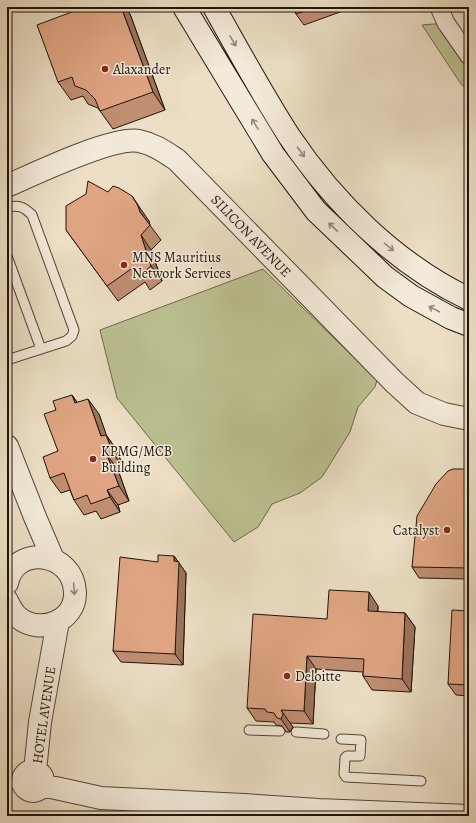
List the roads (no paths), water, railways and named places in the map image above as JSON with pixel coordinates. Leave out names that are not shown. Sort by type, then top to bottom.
[{"type":"street","points":[[184,7],[273,154],[316,211],[385,277],[411,296],[451,318],[469,325]]},
{"type":"street","points":[[214,7],[289,136],[323,181],[353,214],[376,236],[427,275],[455,293],[469,299]]},
{"type":"street","points":[[439,7],[446,23],[469,56]]},
{"type":"street","name":"SILICON AVENUE","points":[[7,186],[82,154],[116,143],[138,140],[156,146],[177,160],[395,383],[417,403],[444,414],[469,420]]},
{"type":"street","points":[[7,446],[53,559]]},
{"type":"street","points":[[22,562],[35,517]]},
{"type":"street","points":[[7,581],[13,569],[22,562],[32,558],[43,557],[53,559],[63,565],[70,573],[74,584],[75,595],[72,605],[66,614],[58,622],[48,625],[37,626],[27,623]]},
{"type":"street","name":"HOTEL AVENUE","points":[[7,601],[11,610],[18,618],[27,623],[52,659]]},
{"type":"street","name":"HOTEL AVENUE","points":[[27,781],[40,722],[58,622]]},
{"type":"street","points":[[27,781],[101,798],[318,810],[469,816]]},
{"type":"lane","points":[[7,208],[14,205],[25,208],[32,215],[74,330],[72,336],[66,341],[7,360]]},
{"type":"lane","points":[[7,256],[41,349]]},
{"type":"lane","points":[[249,730],[280,731]]},
{"type":"lane","points":[[296,732],[324,734]]},
{"type":"lane","points":[[341,739],[361,740],[360,756],[347,756],[345,758],[344,774],[346,778],[421,781]]},
{"type":"place","name":"Alaxander","points":[[105,69]]},
{"type":"place","name":"MNS Mauritius Network Services","points":[[124,265]]},
{"type":"place","name":"KPMG/MCB Building","points":[[93,459]]},
{"type":"place","name":"Catalyst","points":[[447,530]]},
{"type":"place","name":"Deloitte","points":[[287,676]]}]
